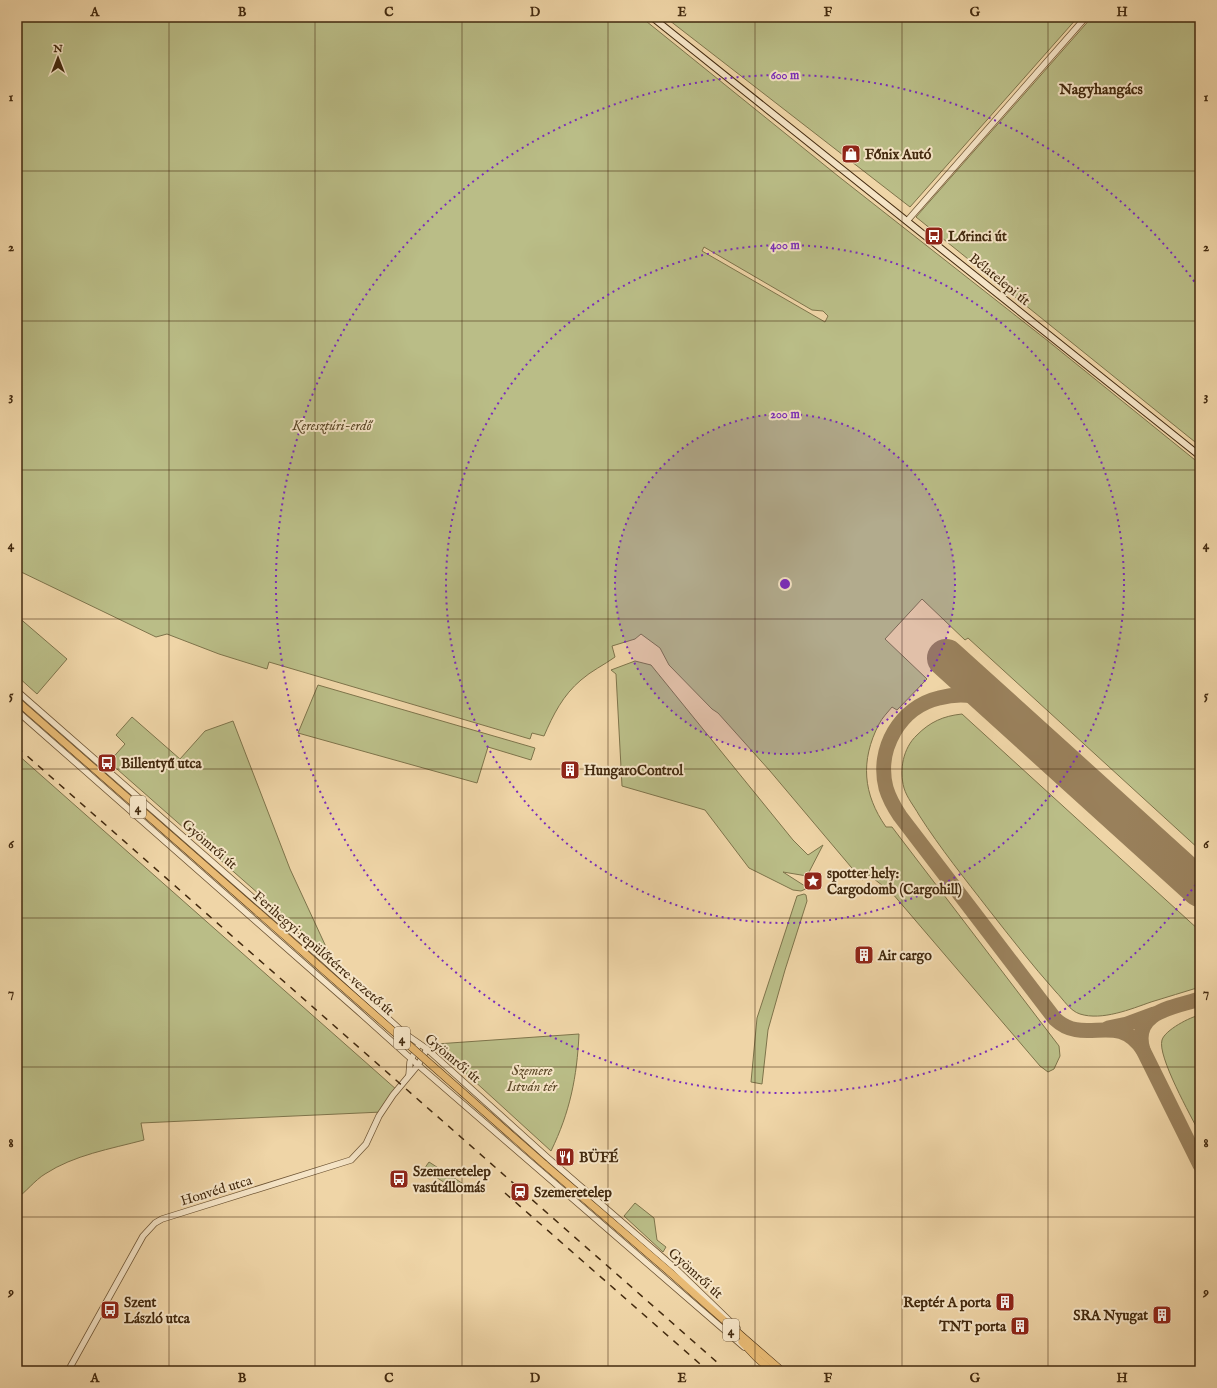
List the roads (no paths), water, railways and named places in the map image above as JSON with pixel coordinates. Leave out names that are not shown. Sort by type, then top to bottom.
[{"type":"main road","name":"Bélatelepi út","points":[[652,17],[1200,456]]},
{"type":"main road","name":"Ferihegyi repülőtérre vezető út","points":[[17,701],[544,1164],[672,1274],[759,1355],[772,1371]]},
{"type":"main road","name":"Ferihegyi repülőtérre vezető út","points":[[759,1355],[782,1371]]},
{"type":"street","points":[[908,221],[1086,17]]},
{"type":"street","name":"Gyömrői út","points":[[17,692],[325,961],[404,1033],[427,1049],[548,1158],[676,1269],[719,1310],[759,1355]]},
{"type":"street","name":"Gyömrői út","points":[[17,711],[411,1059],[759,1355]]},
{"type":"street","points":[[419,1044],[411,1059],[409,1075],[426,1071]]},
{"type":"street","points":[[397,1046],[409,1068]]},
{"type":"street","name":"Honvéd utca","points":[[68,1371],[143,1236],[155,1223],[162,1219],[351,1160],[366,1144],[379,1116],[393,1095],[418,1064],[427,1049]]},
{"type":"railway","points":[[17,747],[727,1371]]},
{"type":"railway","points":[[505,1193],[708,1371]]},
{"type":"place","name":"Főnix Autó","points":[[851,154]]},
{"type":"place","name":"Lőrinci út","points":[[934,236]]},
{"type":"place","name":"Billentyű utca","points":[[107,763]]},
{"type":"place","name":"HungaroControl","points":[[570,770]]},
{"type":"place","name":"spotter hely: Cargodomb (Cargohill)","points":[[813,881]]},
{"type":"place","name":"Air cargo","points":[[864,955]]},
{"type":"place","name":"BÜFÉ","points":[[565,1157]]},
{"type":"place","name":"Szemeretelep vasútállomás","points":[[399,1179]]},
{"type":"place","name":"Szemeretelep","points":[[520,1192]]},
{"type":"place","name":"Reptér A porta","points":[[1005,1302]]},
{"type":"place","name":"Szent László utca","points":[[110,1310]]},
{"type":"place","name":"SRA Nyugat","points":[[1162,1315]]},
{"type":"place","name":"TNT porta","points":[[1020,1326]]},
{"type":"district","name":"Nagyhangács","points":[[1101,89]]},
{"type":"park label","name":"Keresztúri-erdő","points":[[332,425]]},
{"type":"park label","name":"Szemere István tér","points":[[532,1078]]}]
